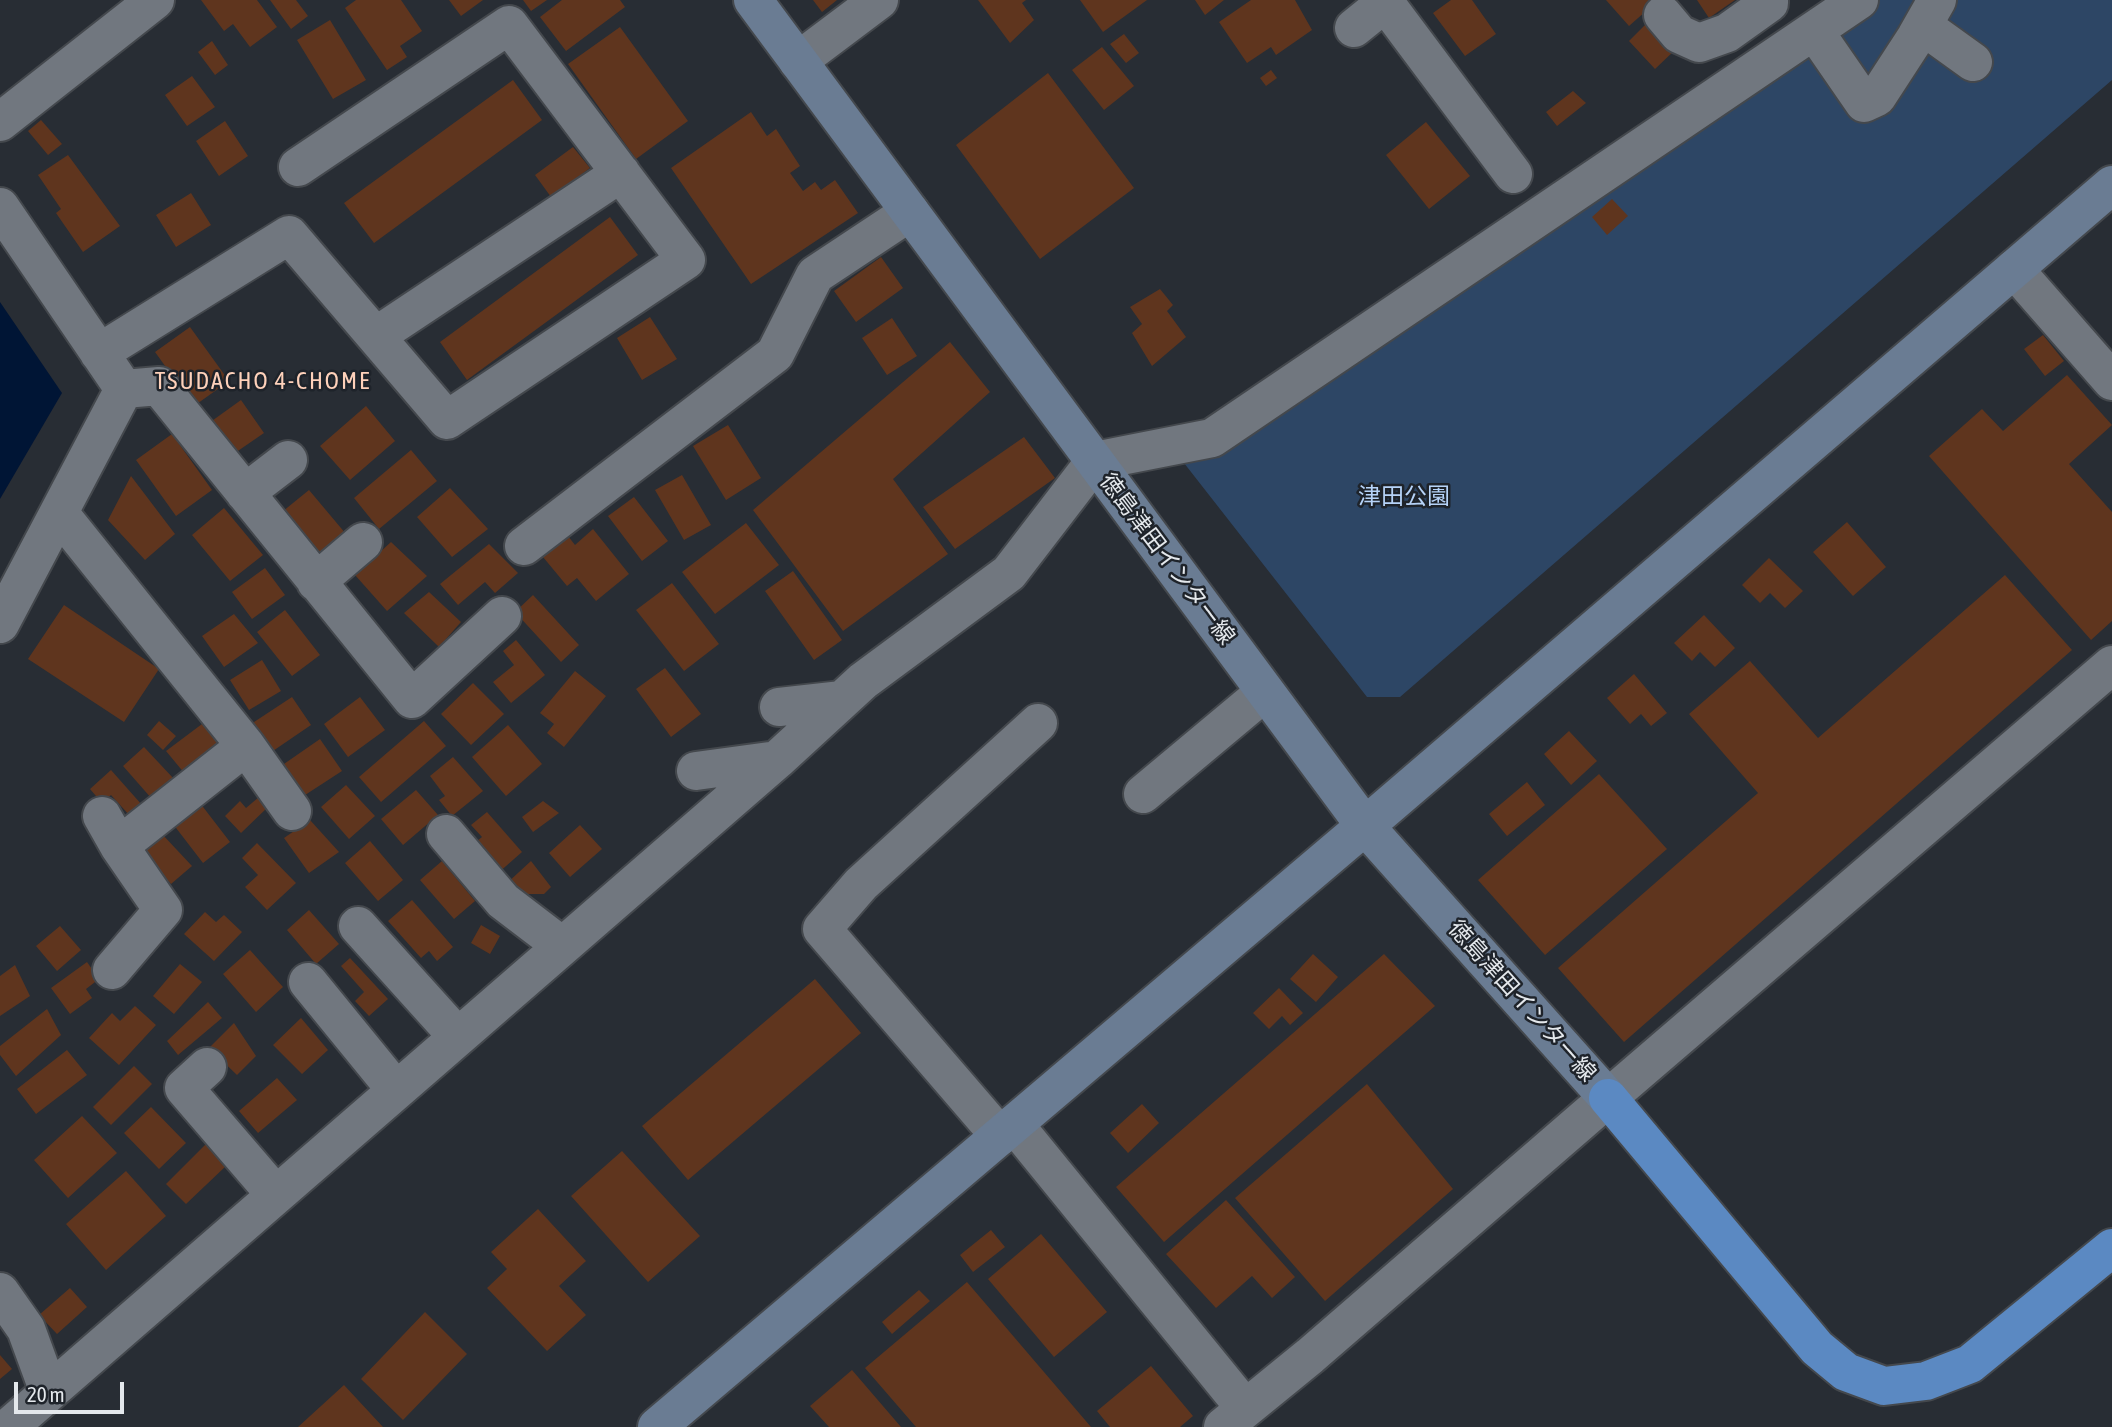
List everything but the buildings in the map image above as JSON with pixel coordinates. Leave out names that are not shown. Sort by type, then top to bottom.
[{"type":"highway","points":[[1608,1098],[1817,1348],[1846,1373],[1884,1386],[1926,1381],[1970,1364],[2112,1248]]},
{"type":"street","points":[[0,122],[155,0]]},
{"type":"street","name":"徳島津田インター線","points":[[753,0],[1365,826],[1608,1098]]},
{"type":"street","points":[[798,61],[879,0]]},
{"type":"street","points":[[9,1427],[777,760],[863,681],[1009,573],[1094,461],[1212,438],[1859,0]]},
{"type":"street","points":[[1354,28],[1384,1],[1513,174]]},
{"type":"street","points":[[1709,101],[1750,38],[1763,6]]},
{"type":"street","points":[[1664,15],[1679,34],[1699,43],[1727,33],[1763,6]]},
{"type":"street","points":[[1815,32],[1864,103],[1877,97],[1930,13],[1973,62]]},
{"type":"street","points":[[99,353],[289,235],[447,420],[686,260],[509,25],[298,167]]},
{"type":"street","points":[[376,336],[621,173]]},
{"type":"street","points":[[657,1427],[1365,826],[2112,185]]},
{"type":"street","points":[[0,207],[124,389]]},
{"type":"street","points":[[524,546],[775,354],[816,275],[910,212]]},
{"type":"street","points":[[2014,269],[2112,381]]},
{"type":"street","points":[[124,389],[159,386],[412,699],[502,616]]},
{"type":"street","points":[[0,624],[124,389]]},
{"type":"street","points":[[245,493],[288,460]]},
{"type":"street","points":[[59,513],[246,746],[292,811]]},
{"type":"street","points":[[316,582],[363,542]]},
{"type":"street","points":[[1038,723],[861,884],[822,929],[1007,1130],[1234,1418],[1310,1356],[2112,666]]},
{"type":"street","points":[[1143,794],[1265,692]]},
{"type":"street","points":[[779,707],[842,700]]},
{"type":"street","points":[[114,973],[163,910],[111,831],[246,746]]},
{"type":"street","points":[[696,771],[777,760]]},
{"type":"street","points":[[446,834],[503,901],[562,946]]},
{"type":"street","points":[[358,926],[458,1037]]},
{"type":"street","points":[[308,982],[396,1090]]},
{"type":"street","points":[[185,1087],[276,1195]]},
{"type":"street","points":[[0,1292],[26,1329],[49,1392]]},
{"type":"green space","name":"津田公園","points":[[1878,0],[2112,0],[2112,80],[1400,697],[1367,697],[1184,463],[1843,27]]},
{"type":"shaded area","points":[[0,302],[62,393],[0,499]]},
{"type":"district","name":"TSUDACHO 4-CHOME","points":[[263,381]]}]
